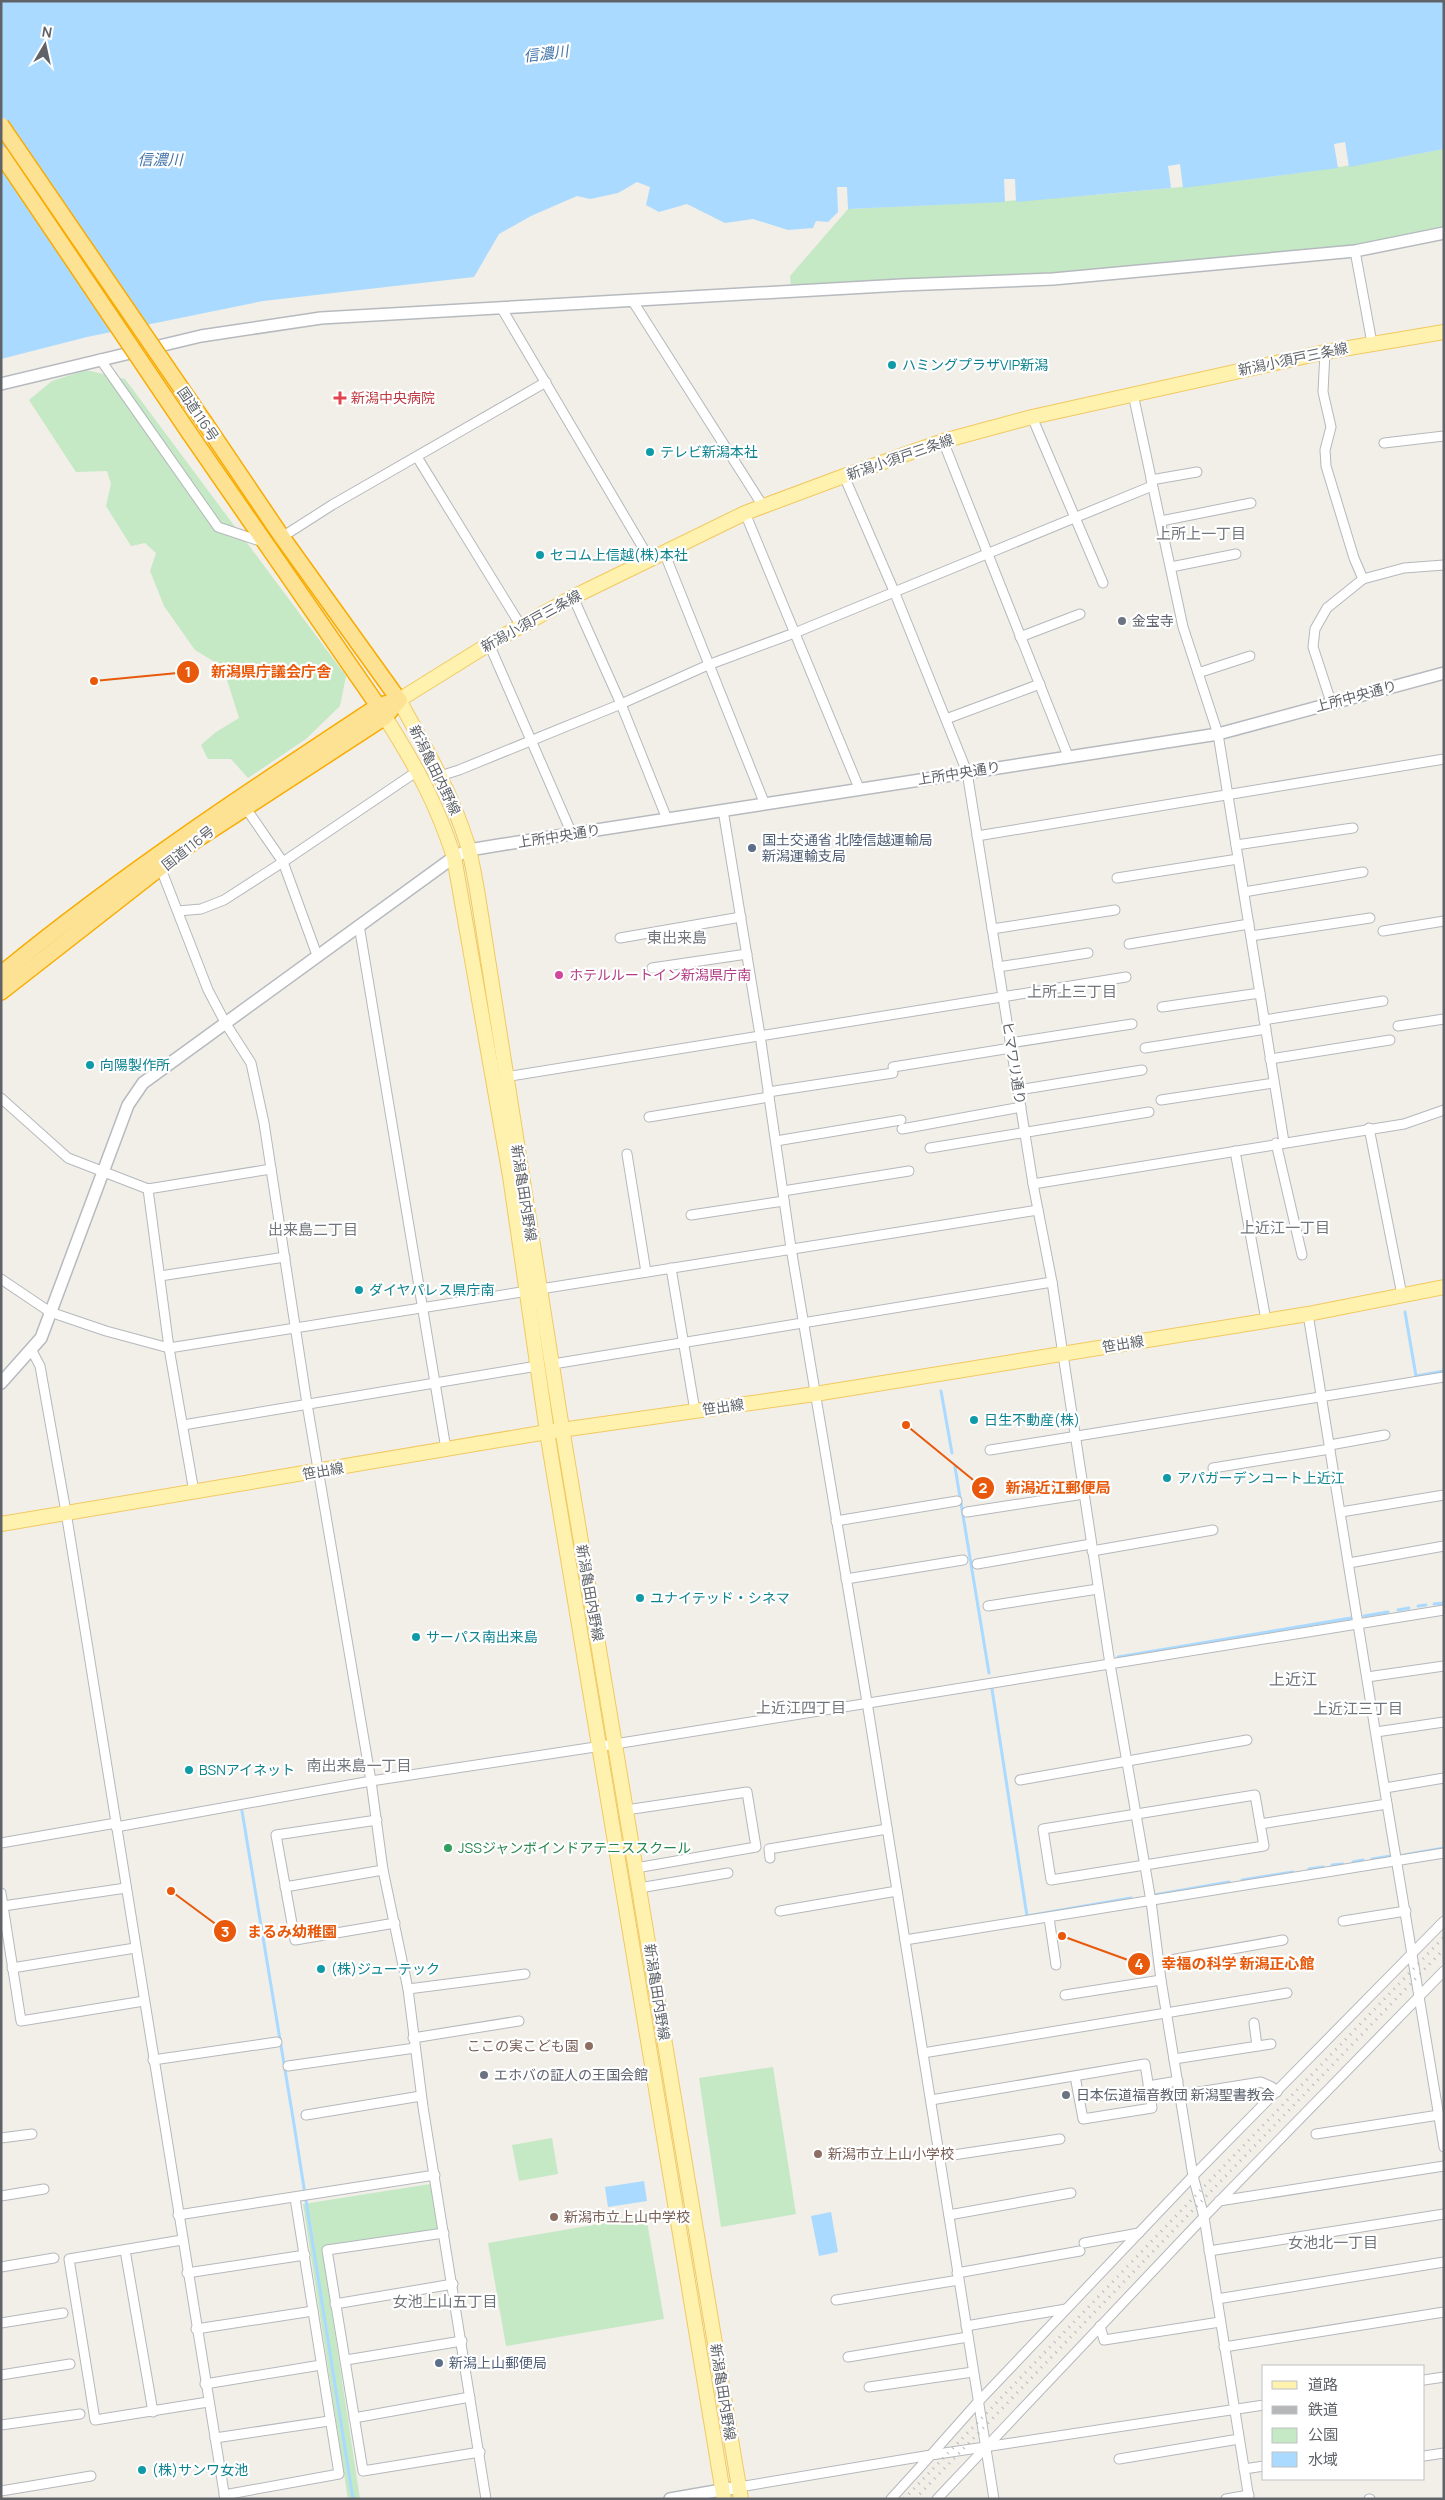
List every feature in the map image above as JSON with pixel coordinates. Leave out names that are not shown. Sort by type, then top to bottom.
[{"type":"highway","name":"国道116号","points":[[1,125],[282,537],[399,700],[193,842],[1,992]]},
{"type":"highway","name":"国道116号","points":[[1,154],[190,434],[382,712]]},
{"type":"highway","name":"国道116号","points":[[1,974],[74,914],[264,780],[382,712]]},
{"type":"main road","name":"新潟小須戸三条線","points":[[399,700],[489,644],[573,597],[649,558],[763,506],[943,441],[1032,417],[1325,352],[1444,332]]},
{"type":"main road","name":"新潟亀田内野線","points":[[399,700],[440,776],[455,810],[469,850],[478,896],[505,1077],[553,1364],[562,1431],[740,2493]]},
{"type":"main road","name":"新潟亀田内野線","points":[[382,712],[418,770],[440,816],[454,857],[510,1176],[547,1432],[723,2494]]},
{"type":"main road","name":"笹出線","points":[[1,1524],[320,1472],[547,1432],[815,1394],[1308,1314],[1444,1287]]},
{"type":"street","points":[[1,384],[201,336],[321,318],[1053,279],[1355,251],[1444,233]]},
{"type":"street","points":[[1355,251],[1372,343]]},
{"type":"street","points":[[632,300],[763,506]]},
{"type":"street","points":[[502,309],[649,558]]},
{"type":"street","points":[[1325,352],[1323,392],[1331,427],[1325,450],[1326,466],[1354,558],[1363,579]]},
{"type":"street","points":[[100,359],[218,527],[267,543]]},
{"type":"street","points":[[282,537],[546,382]]},
{"type":"street","points":[[1133,394],[1183,626],[1218,734],[1274,1084],[1280,1143],[1302,1255]]},
{"type":"street","points":[[1032,417],[1103,583]]},
{"type":"street","points":[[1384,443],[1444,436]]},
{"type":"street","points":[[943,441],[986,554],[1068,756]]},
{"type":"street","points":[[417,457],[521,626]]},
{"type":"street","points":[[440,776],[621,704],[708,665],[797,632],[1152,483],[1197,472]]},
{"type":"street","name":"ヒマワリ通り","points":[[844,476],[894,591],[967,772],[1033,1184],[1052,1282],[1110,1664],[1152,1901],[1166,2012],[1193,2176],[1204,2217],[1249,2497]]},
{"type":"street","points":[[1161,521],[1251,503]]},
{"type":"street","points":[[746,513],[797,632],[860,788]]},
{"type":"street","points":[[664,552],[764,802]]},
{"type":"street","points":[[1171,567],[1236,554]]},
{"type":"street","points":[[1332,702],[1313,647],[1315,629],[1327,608],[1363,579],[1404,568],[1444,564]]},
{"type":"street","points":[[573,597],[621,704],[667,819]]},
{"type":"street","points":[[1020,637],[1080,614]]},
{"type":"street","points":[[489,644],[572,834]]},
{"type":"street","points":[[1198,673],[1250,656]]},
{"type":"street","name":"上所中央通り","points":[[1,1383],[32,1351],[41,1338],[128,1105],[143,1083],[454,857],[469,850],[764,802],[1218,734],[1444,672]]},
{"type":"street","points":[[946,719],[1040,684]]},
{"type":"street","points":[[977,836],[1444,759]]},
{"type":"street","points":[[178,911],[201,908],[224,900],[418,770]]},
{"type":"street","points":[[245,807],[283,862],[318,955]]},
{"type":"street","points":[[723,810],[760,1035],[791,1248],[931,2100],[994,2499]]},
{"type":"street","points":[[1236,845],[1353,828]]},
{"type":"street","points":[[1117,878],[1238,859]]},
{"type":"street","points":[[160,869],[208,990],[226,1024],[251,1063],[271,1169],[307,1404],[371,1781],[383,1870],[408,1989],[422,2096],[486,2499]]},
{"type":"street","points":[[1244,892],[1363,872]]},
{"type":"street","points":[[992,929],[1116,910]]},
{"type":"street","points":[[620,938],[740,917]]},
{"type":"street","points":[[1251,936],[1370,918]]},
{"type":"street","points":[[1383,931],[1444,921]]},
{"type":"street","points":[[1129,944],[1249,924]]},
{"type":"street","points":[[359,925],[446,1449]]},
{"type":"street","points":[[998,967],[1088,953]]},
{"type":"street","points":[[652,968],[747,954]]},
{"type":"street","points":[[505,1077],[1126,977]]},
{"type":"street","points":[[1162,1008],[1260,993]]},
{"type":"street","points":[[1144,1048],[1382,1002]]},
{"type":"street","points":[[1398,1026],[1444,1019]]},
{"type":"street","points":[[649,1117],[1132,1024]]},
{"type":"street","points":[[1270,1059],[1390,1040]]},
{"type":"street","points":[[1018,1090],[1142,1070]]},
{"type":"street","points":[[1161,1100],[1274,1084]]},
{"type":"street","points":[[1,1098],[68,1158],[148,1188],[271,1169]]},
{"type":"street","points":[[776,1141],[1021,1107]]},
{"type":"street","points":[[1033,1184],[1369,1128],[1404,1124],[1444,1110]]},
{"type":"street","points":[[930,1148],[1149,1112]]},
{"type":"street","points":[[1369,1128],[1402,1295]]},
{"type":"street","points":[[1235,1151],[1266,1320]]},
{"type":"street","points":[[627,1154],[646,1272]]},
{"type":"street","points":[[691,1215],[909,1171]]},
{"type":"street","points":[[148,1188],[169,1348],[194,1492]]},
{"type":"street","points":[[1,1279],[50,1312],[106,1331],[169,1348],[1038,1210]]},
{"type":"street","points":[[160,1276],[284,1257]]},
{"type":"street","points":[[670,1268],[695,1411]]},
{"type":"street","points":[[553,1364],[1052,1282]]},
{"type":"street","points":[[1308,1314],[1444,2147]]},
{"type":"street","points":[[32,1351],[40,1366],[66,1512],[224,2497],[339,2474],[329,2421],[304,2255],[298,2197]]},
{"type":"street","points":[[183,1425],[537,1366]]},
{"type":"street","points":[[990,1450],[1075,1438],[1444,1377]]},
{"type":"street","points":[[1213,1468],[1385,1435]]},
{"type":"street","points":[[967,1512],[1084,1494]]},
{"type":"street","points":[[1341,1512],[1444,1495]]},
{"type":"street","points":[[836,1521],[957,1501]]},
{"type":"street","points":[[976,1564],[1213,1530]]},
{"type":"street","points":[[1349,1563],[1444,1546]]},
{"type":"street","points":[[846,1579],[963,1560]]},
{"type":"street","points":[[988,1606],[1098,1589]]},
{"type":"street","points":[[1,1843],[371,1781],[615,1744],[1444,1610]]},
{"type":"street","points":[[1367,1677],[1444,1666]]},
{"type":"street","points":[[1376,1732],[1444,1722]]},
{"type":"street","points":[[1020,1780],[1247,1740]]},
{"type":"street","points":[[1384,1788],[1444,1778]]},
{"type":"street","points":[[626,1810],[748,1792],[756,1847],[636,1868]]},
{"type":"street","points":[[1255,1795],[1264,1846],[1051,1880],[1043,1829],[1137,1815],[1255,1795]]},
{"type":"street","points":[[1260,1824],[1387,1804]]},
{"type":"street","points":[[377,1820],[276,1835],[295,1940],[395,1924]]},
{"type":"street","points":[[770,1858],[769,1849],[887,1830]]},
{"type":"street","points":[[905,1940],[1444,1853]]},
{"type":"street","points":[[285,1887],[383,1870]]},
{"type":"street","points":[[639,1888],[728,1873]]},
{"type":"street","points":[[3,1906],[126,1888]]},
{"type":"street","points":[[780,1911],[897,1891]]},
{"type":"street","points":[[1,1893],[8,1965],[20,2021],[144,2001]]},
{"type":"street","points":[[1344,1921],[1406,1911]]},
{"type":"street","points":[[1049,1918],[1056,1966]]},
{"type":"street","points":[[891,2499],[978,2402],[1193,2176],[1444,1921]]},
{"type":"street","points":[[1159,1962],[1283,1940]]},
{"type":"street","points":[[8,1965],[136,1948]]},
{"type":"street","points":[[937,2499],[1219,2201],[1444,1971]]},
{"type":"street","points":[[408,1989],[525,1974]]},
{"type":"street","points":[[1065,1995],[1161,1980]]},
{"type":"street","points":[[923,2053],[1287,1993]]},
{"type":"street","points":[[288,2066],[414,2043],[518,2021]]},
{"type":"street","points":[[1254,2023],[1257,2046]]},
{"type":"street","points":[[153,2060],[277,2042]]},
{"type":"street","points":[[1174,2059],[1271,2044]]},
{"type":"street","points":[[931,2100],[1145,2064],[1152,2108],[1083,2120],[1075,2076]]},
{"type":"street","points":[[1148,2086],[1178,2081]]},
{"type":"street","points":[[1180,2095],[1261,2082],[1272,2087],[1277,2092]]},
{"type":"street","points":[[306,2115],[422,2096]]},
{"type":"street","points":[[1316,2134],[1439,2115]]},
{"type":"street","points":[[1,2138],[32,2134]]},
{"type":"street","points":[[940,2157],[1060,2139]]},
{"type":"street","points":[[1219,2201],[1444,2166]]},
{"type":"street","points":[[178,2215],[435,2175]]},
{"type":"street","points":[[1,2196],[44,2189]]},
{"type":"street","points":[[949,2215],[1071,2193]]},
{"type":"street","points":[[1209,2251],[1444,2214]]},
{"type":"street","points":[[444,2233],[327,2250],[354,2418],[363,2471],[480,2452]]},
{"type":"street","points":[[836,2300],[958,2276],[1139,2233]]},
{"type":"street","points":[[182,2240],[69,2260],[95,2420],[208,2402]]},
{"type":"street","points":[[124,2250],[153,2412]]},
{"type":"street","points":[[187,2273],[304,2255]]},
{"type":"street","points":[[1,2267],[54,2258]]},
{"type":"street","points":[[1217,2299],[1444,2262]]},
{"type":"street","points":[[336,2304],[453,2284]]},
{"type":"street","points":[[966,2326],[1066,2310]]},
{"type":"street","points":[[196,2329],[313,2311]]},
{"type":"street","points":[[1,2323],[63,2312]]},
{"type":"street","points":[[1224,2347],[1444,2312]]},
{"type":"street","points":[[1100,2326],[1104,2340],[1220,2322]]},
{"type":"street","points":[[848,2357],[968,2337]]},
{"type":"street","points":[[346,2360],[462,2341]]},
{"type":"street","points":[[1,2375],[70,2364]]},
{"type":"street","points":[[205,2384],[321,2365]]},
{"type":"street","points":[[869,2387],[973,2372]]},
{"type":"street","points":[[1425,2380],[1444,2377]]},
{"type":"street","points":[[354,2418],[470,2397]]},
{"type":"street","points":[[670,2499],[740,2493],[931,2456],[1262,2405]]},
{"type":"street","points":[[1,2425],[80,2414]]},
{"type":"street","points":[[215,2438],[329,2421]]},
{"type":"street","points":[[1119,2459],[1239,2439]]},
{"type":"street","points":[[1425,2456],[1444,2453]]},
{"type":"street","points":[[1244,2469],[1262,2466]]},
{"type":"street","points":[[1,2491],[91,2476]]},
{"type":"street","points":[[1226,2499],[1249,2497]]},
{"type":"green space","points":[[1444,149],[1444,228],[1355,247],[1187,264],[967,278],[791,286],[790,276],[848,209],[1073,197],[1222,183],[1370,162]]},
{"type":"green space","points":[[86,370],[125,379],[346,676],[340,706],[306,739],[248,778],[231,759],[208,759],[201,745],[216,732],[239,718],[223,667],[195,650],[164,606],[150,571],[156,553],[145,543],[131,546],[106,506],[111,484],[107,471],[76,472],[29,400],[52,381]]},
{"type":"green space","points":[[773,2067],[796,2214],[721,2227],[699,2078]]},
{"type":"green space","points":[[552,2138],[558,2174],[519,2181],[512,2145]]},
{"type":"green space","points":[[430,2184],[440,2229],[322,2248],[360,2499],[348,2499],[303,2204]]},
{"type":"green space","points":[[646,2216],[664,2319],[506,2346],[488,2243]]},
{"type":"water","name":"信濃川","points":[[1,1],[1444,1],[1444,149],[1349,167],[1345,142],[1334,144],[1338,168],[1183,188],[1180,164],[1168,166],[1171,188],[1016,202],[1015,179],[1004,179],[1005,202],[848,209],[847,187],[837,187],[838,212],[828,222],[816,221],[813,228],[788,230],[753,219],[725,223],[687,204],[659,212],[646,205],[650,187],[637,182],[618,193],[590,199],[577,196],[531,216],[499,234],[474,277],[263,301],[87,337],[1,359]]},
{"type":"water","points":[[644,2181],[647,2201],[608,2207],[605,2187]]},
{"type":"water","points":[[831,2212],[838,2252],[819,2256],[811,2216]]},
{"type":"waterway","points":[[1405,1312],[1416,1376],[1444,1371]]},
{"type":"waterway","points":[[941,1391],[952,1453]]},
{"type":"waterway","points":[[955,1467],[989,1673]]},
{"type":"waterway","points":[[1434,1604],[1443,1603]]},
{"type":"waterway","points":[[1418,1606],[1426,1605]]},
{"type":"waterway","points":[[1398,1610],[1409,1608]]},
{"type":"waterway","points":[[1364,1616],[1388,1612]]},
{"type":"waterway","points":[[1118,1657],[1351,1618]]},
{"type":"waterway","points":[[992,1689],[1027,1916],[1131,1898]]},
{"type":"waterway","points":[[242,1811],[353,2499]]},
{"type":"waterway","points":[[1404,1855],[1444,1848]]},
{"type":"waterway","points":[[1372,1859],[1391,1856]]},
{"type":"waterway","points":[[1353,1862],[1363,1860]]},
{"type":"waterway","points":[[1332,1865],[1343,1864]]},
{"type":"waterway","points":[[1309,1869],[1323,1867]]},
{"type":"waterway","points":[[1242,1880],[1293,1872]]},
{"type":"waterway","points":[[1154,1895],[1229,1882]]},
{"type":"railway","points":[[904,2499],[1444,1937]]},
{"type":"railway","points":[[915,2499],[1444,1949]]},
{"type":"place","name":"ハミングプラザVIP新潟","points":[[892,365]]},
{"type":"place","name":"新潟中央病院","points":[[340,398]]},
{"type":"place","name":"テレビ新潟本社","points":[[650,452]]},
{"type":"place","name":"セコム上信越(株)本社","points":[[540,555]]},
{"type":"place","name":"金宝寺","points":[[1122,621]]},
{"type":"place","name":"新潟県庁議会庁舎","points":[[94,681]]},
{"type":"place","name":"国土交通省 北陸信越運輸局 新潟運輸支局","points":[[752,848]]},
{"type":"place","name":"ホテルルートイン新潟県庁南","points":[[559,975]]},
{"type":"place","name":"向陽製作所","points":[[90,1065]]},
{"type":"place","name":"ダイヤパレス県庁南","points":[[359,1290]]},
{"type":"place","name":"日生不動産(株)","points":[[974,1420]]},
{"type":"place","name":"新潟近江郵便局","points":[[906,1425]]},
{"type":"place","name":"アパガーデンコート上近江","points":[[1167,1478]]},
{"type":"place","name":"ユナイテッド・シネマ","points":[[640,1598]]},
{"type":"place","name":"サーパス南出来島","points":[[416,1637]]},
{"type":"place","name":"BSNアイネット","points":[[189,1770]]},
{"type":"place","name":"JSSジャンボインドアテニススクール","points":[[448,1848]]},
{"type":"place","name":"まるみ幼稚園","points":[[171,1891]]},
{"type":"place","name":"幸福の科学 新潟正心館","points":[[1062,1936]]},
{"type":"place","name":"(株)ジューテック","points":[[321,1969]]},
{"type":"place","name":"ここの実こども園","points":[[589,2046]]},
{"type":"place","name":"エホバの証人の王国会館","points":[[484,2075]]},
{"type":"place","name":"日本伝道福音教団 新潟聖書教会","points":[[1066,2095]]},
{"type":"place","name":"新潟市立上山小学校","points":[[818,2154]]},
{"type":"place","name":"新潟市立上山中学校","points":[[554,2217]]},
{"type":"place","name":"新潟上山郵便局","points":[[439,2363]]},
{"type":"place","name":"(株)サンワ女池","points":[[142,2470]]},
{"type":"district","name":"上所上一丁目","points":[[1201,534]]},
{"type":"district","name":"東出来島","points":[[677,938]]},
{"type":"district","name":"上所上三丁目","points":[[1072,992]]},
{"type":"district","name":"上近江一丁目","points":[[1285,1228]]},
{"type":"district","name":"出来島二丁目","points":[[313,1230]]},
{"type":"district","name":"上近江","points":[[1293,1679]]},
{"type":"district","name":"上近江四丁目","points":[[801,1708]]},
{"type":"district","name":"上近江三丁目","points":[[1358,1709]]},
{"type":"district","name":"南出来島一丁目","points":[[359,1766]]},
{"type":"district","name":"女池北一丁目","points":[[1333,2243]]},
{"type":"district","name":"女池上山五丁目","points":[[445,2302]]}]
